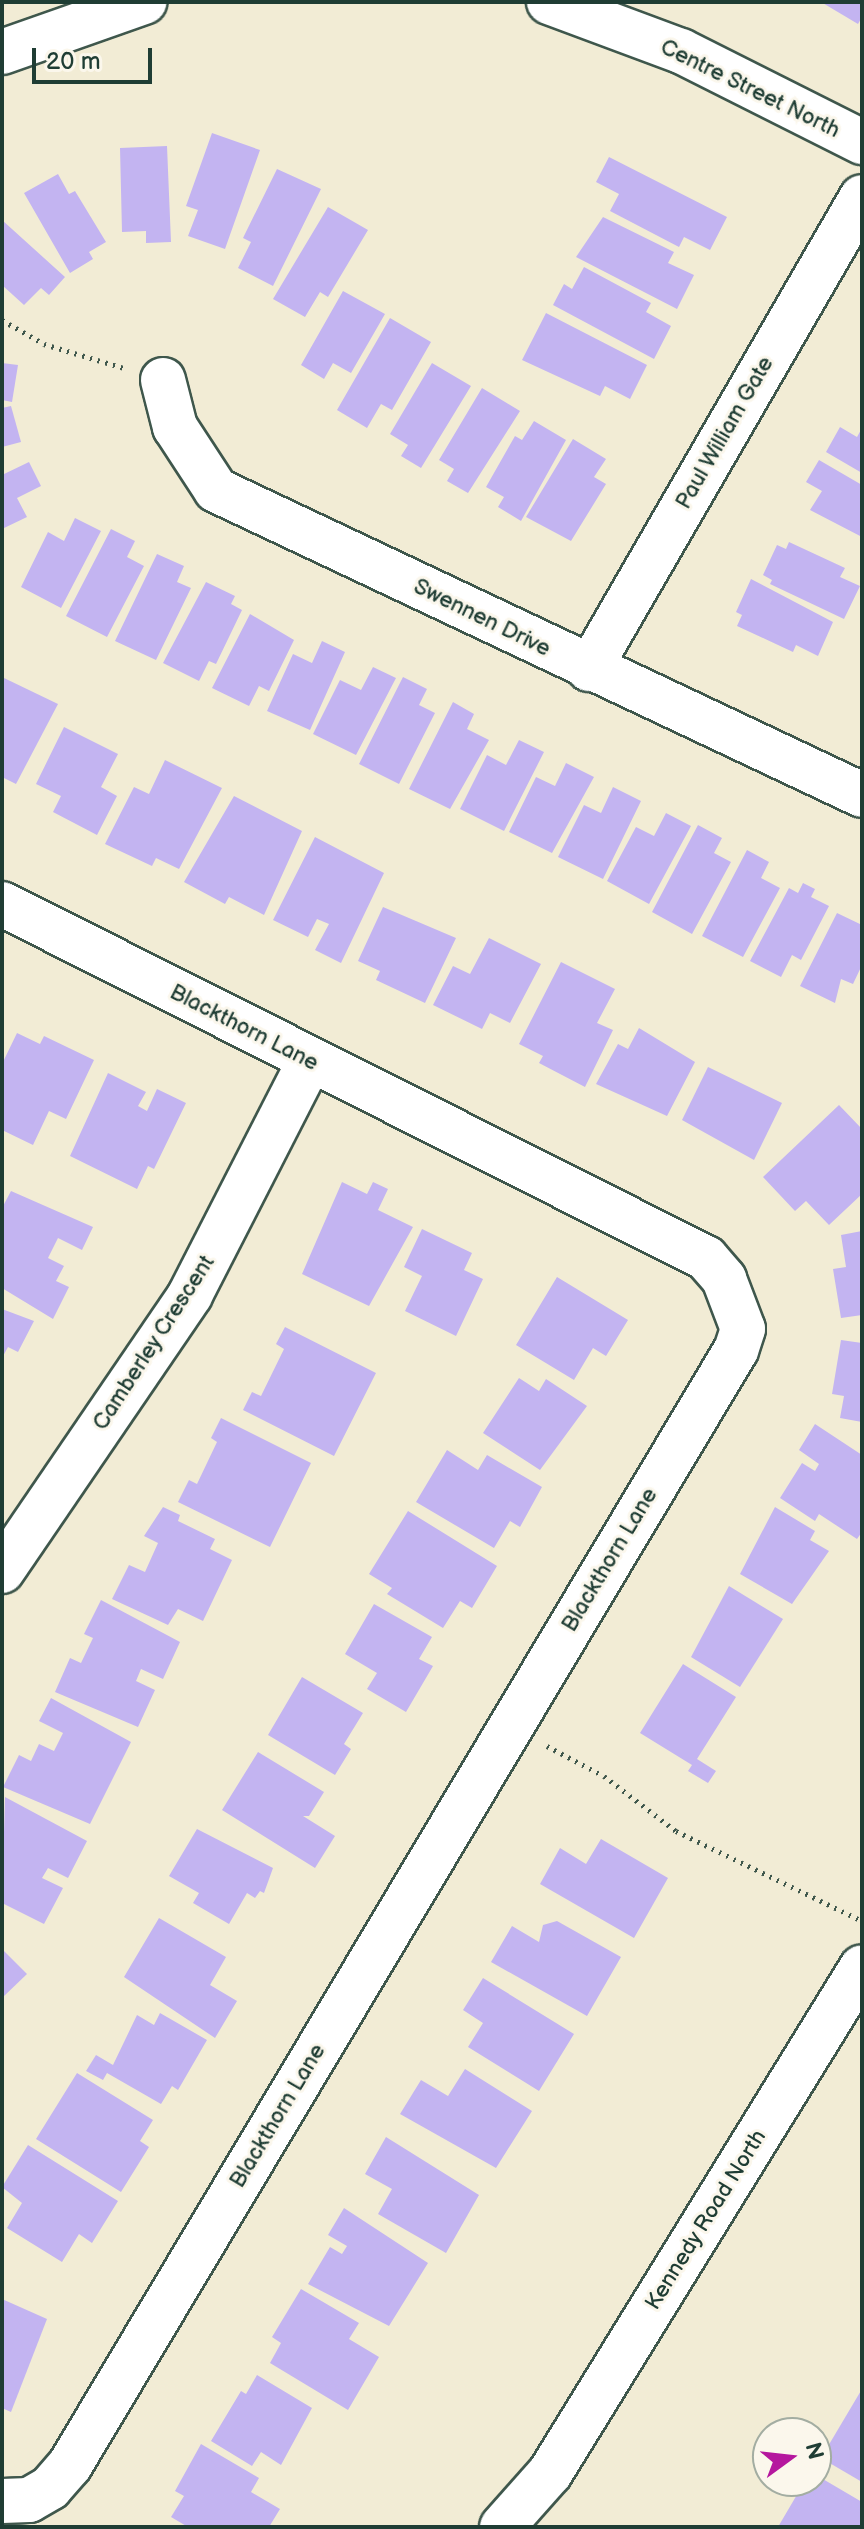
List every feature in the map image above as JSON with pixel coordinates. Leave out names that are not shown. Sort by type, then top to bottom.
[{"type":"street","points":[[2,52],[144,2]]},
{"type":"street","name":"Centre Street North","points":[[549,2],[681,51],[862,142]]},
{"type":"street","name":"Paul William Gate","points":[[589,669],[862,197]]},
{"type":"street","name":"Swennen Drive","points":[[163,380],[175,427],[198,470],[216,490],[589,669],[862,795]]},
{"type":"street","name":"Blackthorn Lane","points":[[2,904],[706,1258],[724,1279],[743,1329],[736,1350],[70,2465],[50,2488],[29,2500],[2,2501]]},
{"type":"street","name":"Camberley Crescent","points":[[2,1571],[196,1286],[310,1061]]},
{"type":"street","name":"Kennedy Road North","points":[[502,2527],[550,2473],[862,1967]]},
{"type":"street","name":"Kennedy Road North","points":[[538,2527],[550,2473]]},
{"type":"path","points":[[2,320],[44,344],[163,380]]},
{"type":"path","points":[[511,1726],[604,1776],[676,1831],[862,1921]]},
{"type":"building","points":[[821,2],[862,2],[862,17],[858,24]]},
{"type":"building","points":[[212,133],[260,150],[225,249],[188,236],[198,210],[186,206]]},
{"type":"building","points":[[167,146],[171,242],[146,243],[146,231],[122,232],[120,148]]},
{"type":"building","points":[[609,157],[727,217],[710,250],[684,237],[679,247],[610,211],[619,194],[596,182]]},
{"type":"building","points":[[277,169],[321,189],[273,286],[238,268],[251,242],[243,238]]},
{"type":"building","points":[[58,174],[69,194],[75,191],[106,242],[89,252],[93,259],[70,273],[24,193]]},
{"type":"building","points":[[328,207],[368,230],[328,297],[320,292],[305,317],[273,299]]},
{"type":"building","points":[[603,217],[674,252],[668,263],[694,275],[677,309],[576,257]]},
{"type":"building","points":[[2,220],[65,277],[49,295],[41,288],[24,305],[2,285]]},
{"type":"building","points":[[584,267],[651,303],[646,312],[671,326],[654,359],[553,305],[564,284],[572,289]]},
{"type":"building","points":[[343,291],[385,314],[351,373],[333,363],[324,379],[301,365]]},
{"type":"building","points":[[546,313],[647,365],[630,399],[605,386],[600,396],[522,360]]},
{"type":"building","points":[[390,318],[431,342],[392,410],[381,404],[367,428],[337,410]]},
{"type":"building","points":[[2,363],[18,365],[12,402],[2,400]]},
{"type":"building","points":[[432,363],[471,386],[421,468],[401,456],[408,445],[390,434]]},
{"type":"building","points":[[482,388],[520,411],[468,493],[447,481],[454,469],[439,460]]},
{"type":"building","points":[[11,406],[21,442],[2,447],[2,408]]},
{"type":"building","points":[[534,421],[566,440],[521,521],[498,507],[504,497],[486,487],[515,436],[522,440]]},
{"type":"building","points":[[840,427],[857,437],[862,428],[862,473],[826,452]]},
{"type":"building","points":[[573,439],[606,459],[594,477],[606,484],[571,541],[526,517]]},
{"type":"building","points":[[819,460],[862,485],[862,537],[810,510],[822,491],[806,482]]},
{"type":"building","points":[[29,462],[41,486],[17,498],[27,517],[2,529],[2,475]]},
{"type":"building","points":[[75,518],[101,531],[61,608],[21,587],[48,532],[64,541]]},
{"type":"building","points":[[111,529],[135,541],[127,557],[144,566],[107,637],[66,616]]},
{"type":"building","points":[[789,542],[845,568],[840,577],[860,586],[844,619],[770,584],[772,580],[763,575],[777,545],[786,549]]},
{"type":"building","points":[[157,554],[184,566],[177,582],[191,588],[156,660],[115,641]]},
{"type":"building","points":[[751,579],[833,622],[818,656],[796,645],[793,652],[737,626],[742,615],[736,612]]},
{"type":"building","points":[[206,582],[235,596],[231,604],[242,610],[216,664],[209,661],[199,681],[163,663]]},
{"type":"building","points":[[250,614],[294,640],[269,691],[259,686],[249,706],[212,688]]},
{"type":"building","points":[[322,641],[345,652],[310,730],[267,711],[293,654],[312,663]]},
{"type":"building","points":[[373,667],[396,678],[356,755],[313,734],[340,680],[361,690]]},
{"type":"building","points":[[403,677],[427,689],[419,705],[435,713],[399,784],[359,764]]},
{"type":"building","points":[[4,678],[58,704],[16,784],[2,777]]},
{"type":"building","points":[[453,702],[474,714],[467,729],[489,740],[450,809],[409,789]]},
{"type":"building","points":[[64,727],[118,754],[101,787],[117,796],[97,835],[53,812],[61,796],[36,784]]},
{"type":"building","points":[[519,740],[544,752],[504,831],[460,809],[487,755],[506,765]]},
{"type":"building","points":[[165,760],[222,788],[179,869],[156,858],[152,866],[105,844],[134,787],[149,794]]},
{"type":"building","points":[[566,763],[594,777],[552,853],[509,832],[536,777],[555,786]]},
{"type":"building","points":[[613,787],[641,801],[603,879],[558,857],[584,805],[601,813]]},
{"type":"building","points":[[234,796],[302,831],[264,915],[229,897],[225,904],[184,882]]},
{"type":"building","points":[[666,813],[691,826],[649,904],[607,881],[636,827],[654,836]]},
{"type":"building","points":[[698,825],[722,838],[714,853],[731,862],[692,934],[652,912]]},
{"type":"building","points":[[315,837],[384,873],[341,963],[315,950],[329,924],[317,919],[308,937],[273,920]]},
{"type":"building","points":[[747,850],[769,862],[761,878],[780,888],[743,957],[702,936]]},
{"type":"building","points":[[803,883],[815,889],[811,897],[829,906],[801,960],[792,955],[781,977],[750,961],[789,888],[798,893]]},
{"type":"building","points":[[383,907],[456,938],[425,1003],[376,980],[380,971],[358,961]]},
{"type":"building","points":[[837,913],[862,925],[862,965],[853,984],[841,979],[835,1003],[800,986]]},
{"type":"building","points":[[489,938],[541,964],[510,1023],[490,1013],[482,1029],[433,1005],[453,966],[470,974]]},
{"type":"building","points":[[561,962],[615,989],[597,1023],[613,1030],[585,1087],[539,1063],[543,1056],[519,1044]]},
{"type":"building","points":[[639,1028],[695,1062],[667,1116],[596,1084],[618,1044],[628,1049]]},
{"type":"building","points":[[17,1033],[40,1044],[44,1036],[94,1060],[66,1119],[49,1111],[33,1145],[2,1130],[2,1064]]},
{"type":"building","points":[[708,1067],[782,1103],[754,1160],[682,1120]]},
{"type":"building","points":[[108,1073],[146,1092],[138,1106],[147,1111],[157,1089],[186,1103],[154,1169],[148,1166],[137,1189],[70,1156]]},
{"type":"building","points":[[839,1105],[862,1129],[862,1194],[829,1225],[806,1201],[795,1211],[763,1177]]},
{"type":"building","points":[[342,1182],[367,1194],[373,1182],[388,1189],[378,1210],[413,1227],[369,1306],[302,1274]]},
{"type":"building","points":[[11,1191],[93,1227],[82,1250],[58,1238],[48,1258],[64,1266],[56,1281],[69,1287],[53,1319],[2,1288],[2,1208]]},
{"type":"building","points":[[422,1229],[472,1253],[464,1270],[483,1279],[456,1336],[405,1311],[422,1276],[404,1267]]},
{"type":"building","points":[[862,1231],[862,1315],[841,1318],[833,1269],[846,1267],[841,1235]]},
{"type":"building","points":[[557,1277],[628,1320],[606,1356],[593,1348],[574,1380],[516,1345]]},
{"type":"building","points":[[2,1309],[34,1321],[18,1352],[8,1347],[2,1358]]},
{"type":"building","points":[[285,1327],[376,1373],[334,1456],[243,1410],[252,1392],[261,1396],[284,1349],[276,1344]]},
{"type":"building","points":[[841,1340],[862,1343],[862,1422],[840,1418],[844,1396],[832,1394]]},
{"type":"building","points":[[519,1378],[539,1391],[546,1379],[587,1406],[540,1470],[483,1433]]},
{"type":"building","points":[[221,1418],[311,1463],[270,1547],[178,1502],[189,1480],[197,1484],[217,1442],[211,1438]]},
{"type":"building","points":[[815,1424],[862,1455],[862,1532],[857,1539],[819,1514],[815,1521],[780,1498],[802,1463],[815,1471],[819,1464],[799,1450]]},
{"type":"building","points":[[447,1450],[478,1470],[487,1455],[542,1487],[520,1527],[510,1521],[494,1548],[416,1502]]},
{"type":"building","points":[[163,1507],[180,1515],[178,1521],[215,1539],[210,1549],[232,1560],[203,1621],[178,1609],[168,1625],[112,1599],[129,1565],[145,1572],[158,1543],[144,1536]]},
{"type":"building","points":[[775,1507],[815,1531],[810,1540],[829,1551],[792,1604],[740,1574]]},
{"type":"building","points":[[408,1511],[497,1566],[472,1608],[460,1601],[443,1628],[387,1594],[392,1588],[369,1574]]},
{"type":"building","points":[[729,1586],[783,1619],[740,1687],[691,1657]]},
{"type":"building","points":[[101,1600],[180,1642],[163,1679],[141,1669],[136,1681],[155,1690],[138,1727],[55,1692],[70,1658],[81,1663],[93,1638],[84,1634]]},
{"type":"building","points":[[374,1604],[432,1637],[419,1659],[433,1666],[406,1712],[367,1689],[377,1673],[345,1654]]},
{"type":"building","points":[[683,1664],[736,1697],[697,1759],[716,1771],[708,1783],[688,1771],[692,1765],[640,1733]]},
{"type":"building","points":[[302,1677],[363,1713],[344,1744],[351,1749],[335,1775],[268,1735]]},
{"type":"building","points":[[51,1698],[131,1742],[90,1824],[3,1787],[19,1755],[31,1761],[39,1744],[54,1751],[63,1733],[39,1721]]},
{"type":"building","points":[[258,1752],[324,1792],[309,1816],[303,1816],[335,1836],[315,1868],[222,1810]]},
{"type":"building","points":[[5,1797],[87,1841],[68,1878],[48,1868],[42,1878],[63,1888],[44,1924],[2,1903]]},
{"type":"building","points":[[197,1829],[273,1868],[264,1893],[260,1891],[255,1898],[247,1893],[229,1924],[193,1903],[199,1893],[169,1876]]},
{"type":"building","points":[[601,1839],[668,1878],[634,1938],[540,1884],[560,1848],[586,1864]]},
{"type":"building","points":[[159,1918],[226,1957],[210,1985],[237,2001],[215,2038],[124,1977]]},
{"type":"building","points":[[557,1921],[621,1957],[587,2016],[491,1962],[512,1926],[539,1942],[543,1925]]},
{"type":"building","points":[[2,1949],[27,1974],[2,1998]]},
{"type":"building","points":[[483,1978],[574,2034],[539,2091],[468,2047],[483,2023],[463,2010]]},
{"type":"building","points":[[160,2013],[207,2040],[178,2090],[172,2086],[161,2104],[107,2073],[103,2080],[86,2071],[96,2055],[113,2065],[137,2015],[154,2025]]},
{"type":"building","points":[[465,2069],[532,2111],[496,2168],[400,2114],[421,2080],[448,2096]]},
{"type":"building","points":[[77,2073],[153,2120],[140,2141],[149,2147],[121,2192],[36,2139]]},
{"type":"building","points":[[386,2137],[479,2195],[446,2253],[378,2214],[392,2189],[365,2174]]},
{"type":"building","points":[[28,2145],[118,2201],[92,2243],[79,2234],[62,2262],[7,2228],[22,2203],[2,2187]]},
{"type":"building","points":[[344,2208],[428,2263],[389,2326],[308,2284],[330,2247],[342,2254],[347,2246],[328,2235]]},
{"type":"building","points":[[301,2289],[359,2323],[349,2339],[379,2357],[348,2410],[270,2363],[281,2343],[272,2337]]},
{"type":"building","points":[[2,2299],[47,2319],[11,2412],[2,2408]]},
{"type":"building","points":[[257,2375],[312,2408],[281,2465],[261,2452],[252,2466],[211,2441],[241,2391],[246,2394]]},
{"type":"building","points":[[862,2389],[862,2482],[832,2464],[832,2439]]},
{"type":"building","points":[[201,2444],[259,2478],[251,2492],[280,2509],[269,2527],[188,2527],[171,2517],[184,2496],[175,2491]]},
{"type":"building","points":[[832,2484],[862,2502],[862,2527],[778,2527],[796,2497],[832,2497]]}]
